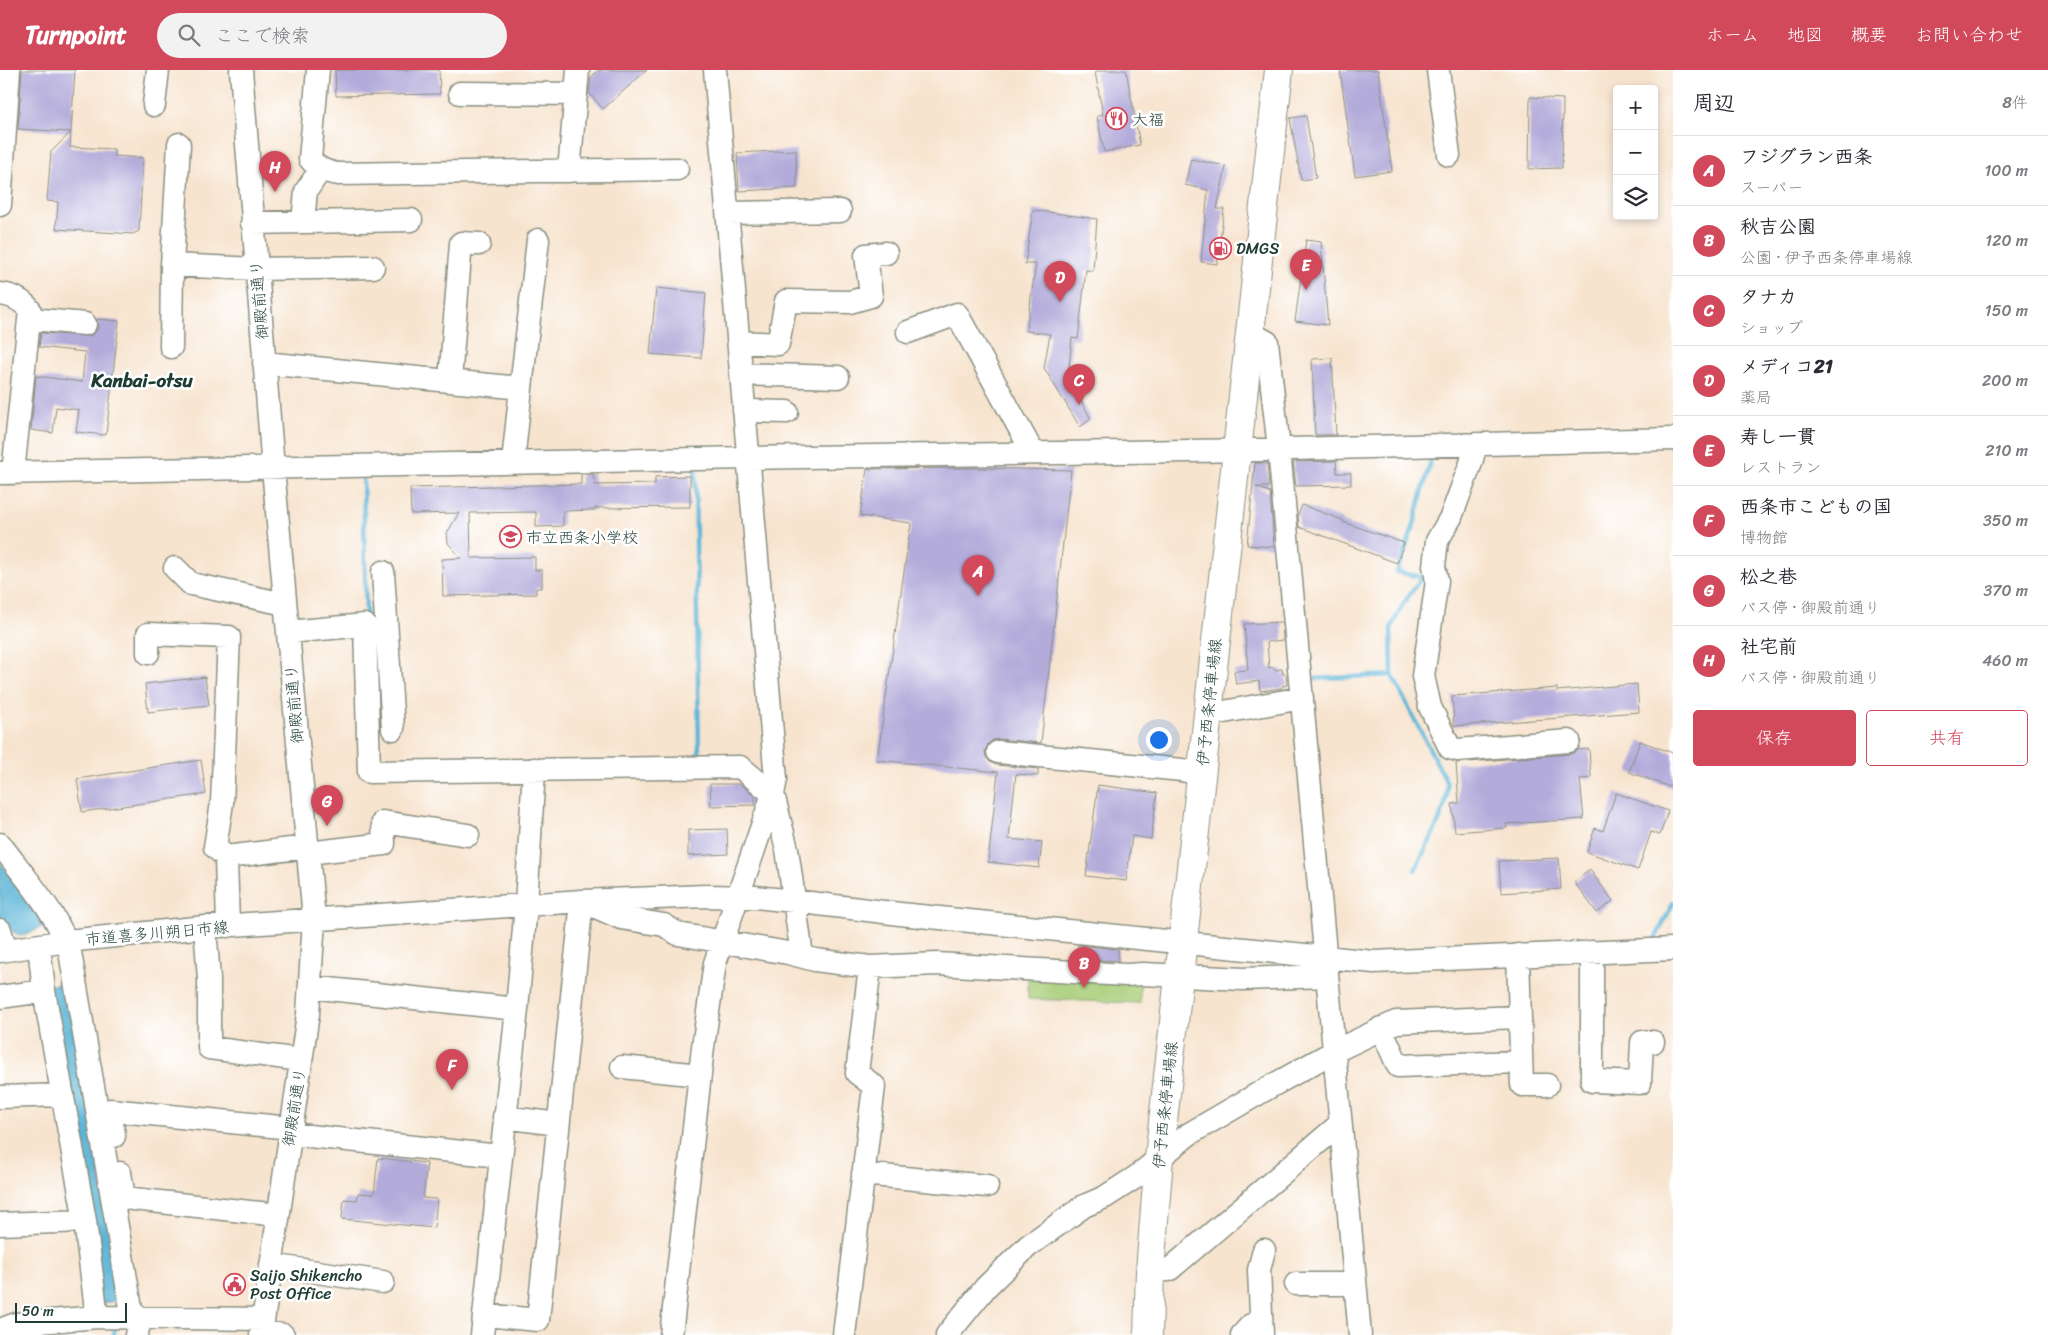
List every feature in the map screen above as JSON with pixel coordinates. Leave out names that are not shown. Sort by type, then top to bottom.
[{"type":"main road","name":"伊予西条停車場線","points":[[1148,1335],[1150,1271],[1159,1158],[1279,70]]},
{"type":"street","points":[[0,205],[9,70]]},
{"type":"street","points":[[154,106],[158,70]]},
{"type":"street","name":"御殿前通り","points":[[241,70],[273,468],[314,919],[310,987],[302,1060],[271,1265],[267,1330]]},
{"type":"street","points":[[318,70],[310,159],[321,169],[338,174],[677,169]]},
{"type":"street","points":[[569,171],[578,70]]},
{"type":"street","points":[[671,1335],[700,1075],[715,962],[773,794],[776,779],[776,760],[748,458],[716,70]]},
{"type":"street","points":[[1438,70],[1448,155]]},
{"type":"street","points":[[460,94],[576,94]]},
{"type":"street","points":[[171,347],[172,266],[178,144]]},
{"type":"street","points":[[303,222],[306,191],[321,169]]},
{"type":"street","points":[[728,213],[840,210]]},
{"type":"street","points":[[252,223],[411,220]]},
{"type":"street","points":[[513,462],[538,240]]},
{"type":"street","points":[[450,381],[461,243],[479,244]]},
{"type":"street","points":[[739,342],[778,344],[786,301],[850,302],[871,296],[866,254],[886,253]]},
{"type":"street","points":[[172,266],[256,269],[373,267]]},
{"type":"street","points":[[0,294],[9,294],[22,301],[30,310],[7,473],[513,462],[1236,450],[1673,439]]},
{"type":"street","points":[[908,332],[957,314],[1033,453]]},
{"type":"street","points":[[30,319],[85,324]]},
{"type":"street","points":[[1249,332],[1267,342],[1279,449],[1360,1335]]},
{"type":"street","points":[[264,363],[521,388]]},
{"type":"street","points":[[741,374],[838,377]]},
{"type":"street","points":[[744,411],[787,412]]},
{"type":"street","points":[[1476,444],[1451,517],[1437,541],[1434,566],[1437,581],[1423,676],[1430,707],[1450,748],[1458,750],[1569,741]]},
{"type":"street","points":[[175,568],[191,584],[285,604]]},
{"type":"street","points":[[383,572],[376,624],[369,772],[740,767],[773,794],[787,849],[802,956]]},
{"type":"street","points":[[288,632],[376,624]]},
{"type":"street","points":[[376,624],[393,729]]},
{"type":"street","points":[[148,654],[148,634],[229,637],[222,803],[215,847],[226,857],[228,926]]},
{"type":"street","points":[[1207,716],[1302,698]]},
{"type":"street","points":[[998,752],[1182,770],[1201,774]]},
{"type":"street","points":[[534,770],[526,905],[517,1009],[483,1325],[538,1320],[582,901],[621,918],[664,925],[678,934],[802,956],[822,962],[870,967],[937,964],[1243,979],[1325,966],[1374,962],[1673,949]]},
{"type":"street","points":[[226,857],[384,844],[383,822],[468,835]]},
{"type":"street","points":[[0,844],[49,909],[67,941],[70,952],[131,1308],[121,1321]]},
{"type":"street","name":"市道喜多川朔日市線","points":[[2,943],[39,946],[67,941],[205,927],[314,919],[651,897],[739,896],[1182,942],[1325,966]]},
{"type":"street","points":[[205,927],[209,979],[209,1048],[302,1060]]},
{"type":"street","points":[[39,946],[44,991],[85,1221],[121,1321]]},
{"type":"street","points":[[1592,952],[1592,1081],[1640,1083],[1642,1042],[1653,1042]]},
{"type":"street","points":[[1518,956],[1518,1017],[1522,1085],[1547,1085]]},
{"type":"street","points":[[844,1335],[874,1086],[857,1073],[870,967]]},
{"type":"street","points":[[310,987],[517,1009]]},
{"type":"street","points":[[0,997],[44,991]]},
{"type":"street","points":[[947,1335],[986,1287],[1028,1246],[1084,1206],[1105,1197],[1136,1177],[1189,1134],[1333,1052],[1396,1022],[1518,1017]]},
{"type":"street","points":[[1381,1028],[1398,1066],[1520,1062]]},
{"type":"street","points":[[622,1067],[700,1075]]},
{"type":"street","points":[[0,1097],[62,1095]]},
{"type":"street","points":[[278,1215],[124,1198],[110,1110],[500,1156]]},
{"type":"street","points":[[504,1117],[558,1124]]},
{"type":"street","points":[[1150,1271],[1169,1270],[1340,1124]]},
{"type":"street","points":[[863,1174],[986,1186]]},
{"type":"street","points":[[0,1224],[85,1221]]},
{"type":"street","points":[[1242,1335],[1251,1325],[1262,1329],[1259,1270],[1264,1250]]},
{"type":"street","points":[[271,1265],[383,1282]]},
{"type":"street","points":[[1296,1284],[1355,1284]]},
{"type":"street","points":[[0,1330],[16,1324],[121,1321],[267,1330]]},
{"type":"green space","points":[[1028,973],[1140,978],[1140,1003],[1028,999]]},
{"type":"water","points":[[0,862],[29,900],[45,917],[46,925],[26,935],[19,935],[13,932],[0,916]]},
{"type":"water","points":[[69,982],[120,1300],[99,1304],[48,986]]},
{"type":"building","points":[[22,70],[75,70],[71,132],[18,129]]},
{"type":"building","points":[[335,70],[439,70],[440,94],[336,96]]},
{"type":"building","points":[[599,70],[647,70],[603,109],[589,93],[591,77]]},
{"type":"building","points":[[1126,70],[1140,145],[1104,152],[1097,116],[1103,115],[1095,72]]},
{"type":"building","points":[[1340,70],[1378,70],[1392,171],[1355,176]]},
{"type":"building","points":[[1530,97],[1563,99],[1562,168],[1529,169]]},
{"type":"building","points":[[1306,116],[1316,178],[1301,180],[1290,118]]},
{"type":"building","points":[[71,132],[70,147],[114,149],[114,156],[143,158],[139,231],[133,234],[56,229],[58,202],[47,201],[51,152]]},
{"type":"building","points":[[796,150],[797,188],[739,191],[737,153]]},
{"type":"building","points":[[1191,159],[1226,166],[1217,209],[1224,209],[1217,264],[1201,262],[1208,190],[1185,185]]},
{"type":"building","points":[[1033,210],[1097,219],[1093,271],[1086,270],[1078,339],[1072,338],[1068,377],[1091,419],[1080,427],[1044,368],[1050,334],[1026,331],[1036,264],[1025,264]]},
{"type":"building","points":[[1306,240],[1321,242],[1328,325],[1295,321]]},
{"type":"building","points":[[656,288],[706,293],[701,358],[650,354]]},
{"type":"building","points":[[97,319],[119,321],[106,435],[76,432],[79,410],[56,407],[53,433],[31,430],[36,376],[82,382],[85,352],[39,347],[41,333],[90,336],[96,331],[98,326]]},
{"type":"building","points":[[1332,358],[1336,435],[1315,435],[1312,359]]},
{"type":"building","points":[[1336,461],[1337,473],[1351,473],[1351,485],[1296,486],[1293,462]]},
{"type":"building","points":[[1255,463],[1267,463],[1269,487],[1256,487],[1270,492],[1274,547],[1247,545]]},
{"type":"building","points":[[971,468],[1071,470],[1041,743],[999,739],[993,740],[988,744],[985,751],[986,757],[996,765],[1038,769],[1038,776],[1016,774],[1009,839],[1042,842],[1039,868],[988,862],[998,772],[877,760],[911,523],[860,516],[867,469]]},
{"type":"building","points":[[581,474],[593,474],[595,485],[655,484],[655,477],[690,476],[690,507],[595,508],[595,510],[563,511],[563,526],[536,527],[536,512],[470,513],[471,558],[535,557],[535,570],[542,570],[542,588],[536,588],[536,594],[443,596],[442,559],[461,558],[448,543],[447,533],[459,513],[411,514],[410,488],[581,484]]},
{"type":"building","points":[[1302,505],[1343,520],[1343,522],[1404,543],[1397,563],[1299,527],[1298,515]]},
{"type":"building","points":[[1282,622],[1283,640],[1267,642],[1269,668],[1274,667],[1274,670],[1282,669],[1283,674],[1286,674],[1287,685],[1282,686],[1282,688],[1260,691],[1259,681],[1236,684],[1234,671],[1248,670],[1244,624]]},
{"type":"building","points":[[205,677],[209,705],[148,712],[145,684]]},
{"type":"building","points":[[1637,684],[1639,712],[1454,726],[1452,696],[1557,688],[1557,691]]},
{"type":"building","points":[[1640,741],[1673,753],[1673,788],[1629,772]]},
{"type":"building","points":[[1589,749],[1591,778],[1580,779],[1584,819],[1506,824],[1507,828],[1455,832],[1452,804],[1459,803],[1456,763],[1570,754],[1578,750]]},
{"type":"building","points":[[201,760],[206,794],[82,812],[77,779]]},
{"type":"building","points":[[710,784],[740,784],[755,797],[755,805],[711,806]]},
{"type":"building","points":[[1098,785],[1157,793],[1151,839],[1132,836],[1126,881],[1086,876]]},
{"type":"building","points":[[1616,793],[1668,811],[1660,835],[1651,832],[1638,870],[1587,852],[1595,828],[1603,831]]},
{"type":"building","points":[[727,829],[728,854],[688,856],[688,830]]},
{"type":"building","points":[[1559,858],[1561,889],[1501,893],[1499,861]]},
{"type":"building","points":[[1590,870],[1613,901],[1597,913],[1574,882]]},
{"type":"building","points":[[1078,945],[1118,949],[1118,961],[1077,959]]},
{"type":"building","points":[[378,1158],[427,1163],[423,1198],[437,1199],[434,1228],[342,1219],[344,1199],[357,1200],[358,1193],[374,1194]]},
{"type":"waterway","points":[[1415,870],[1441,816],[1445,804],[1447,783],[1392,675],[1391,628],[1403,604],[1422,577],[1397,572],[1413,528],[1432,455]]},
{"type":"waterway","points":[[695,466],[699,754]]},
{"type":"waterway","points":[[363,472],[366,616]]},
{"type":"waterway","points":[[1306,679],[1392,675]]},
{"type":"waterway","points":[[1653,943],[1673,903]]},
{"type":"waterway","points":[[58,961],[62,989]]},
{"type":"waterway","points":[[114,1335],[115,1324]]},
{"type":"place","name":"大福","points":[[1116,119]]},
{"type":"place","name":"社宅前","points":[[275,192]]},
{"type":"place","name":"DMGS","points":[[1220,248]]},
{"type":"place","name":"寿し一貫","points":[[1306,290]]},
{"type":"place","name":"メディコ21","points":[[1060,302]]},
{"type":"place","name":"タナカ","points":[[1079,405]]},
{"type":"place","name":"市立西条小学校","points":[[510,537]]},
{"type":"place","name":"フジグラン西条","points":[[978,596]]},
{"type":"place","name":"松之巷","points":[[327,826]]},
{"type":"place","name":"秋吉公園","points":[[1084,988]]},
{"type":"place","name":"西条市こどもの国","points":[[452,1090]]},
{"type":"place","name":"Saijo Shikencho Post Office","points":[[234,1284]]},
{"type":"district","name":"Kanbai-otsu","points":[[142,380]]}]
